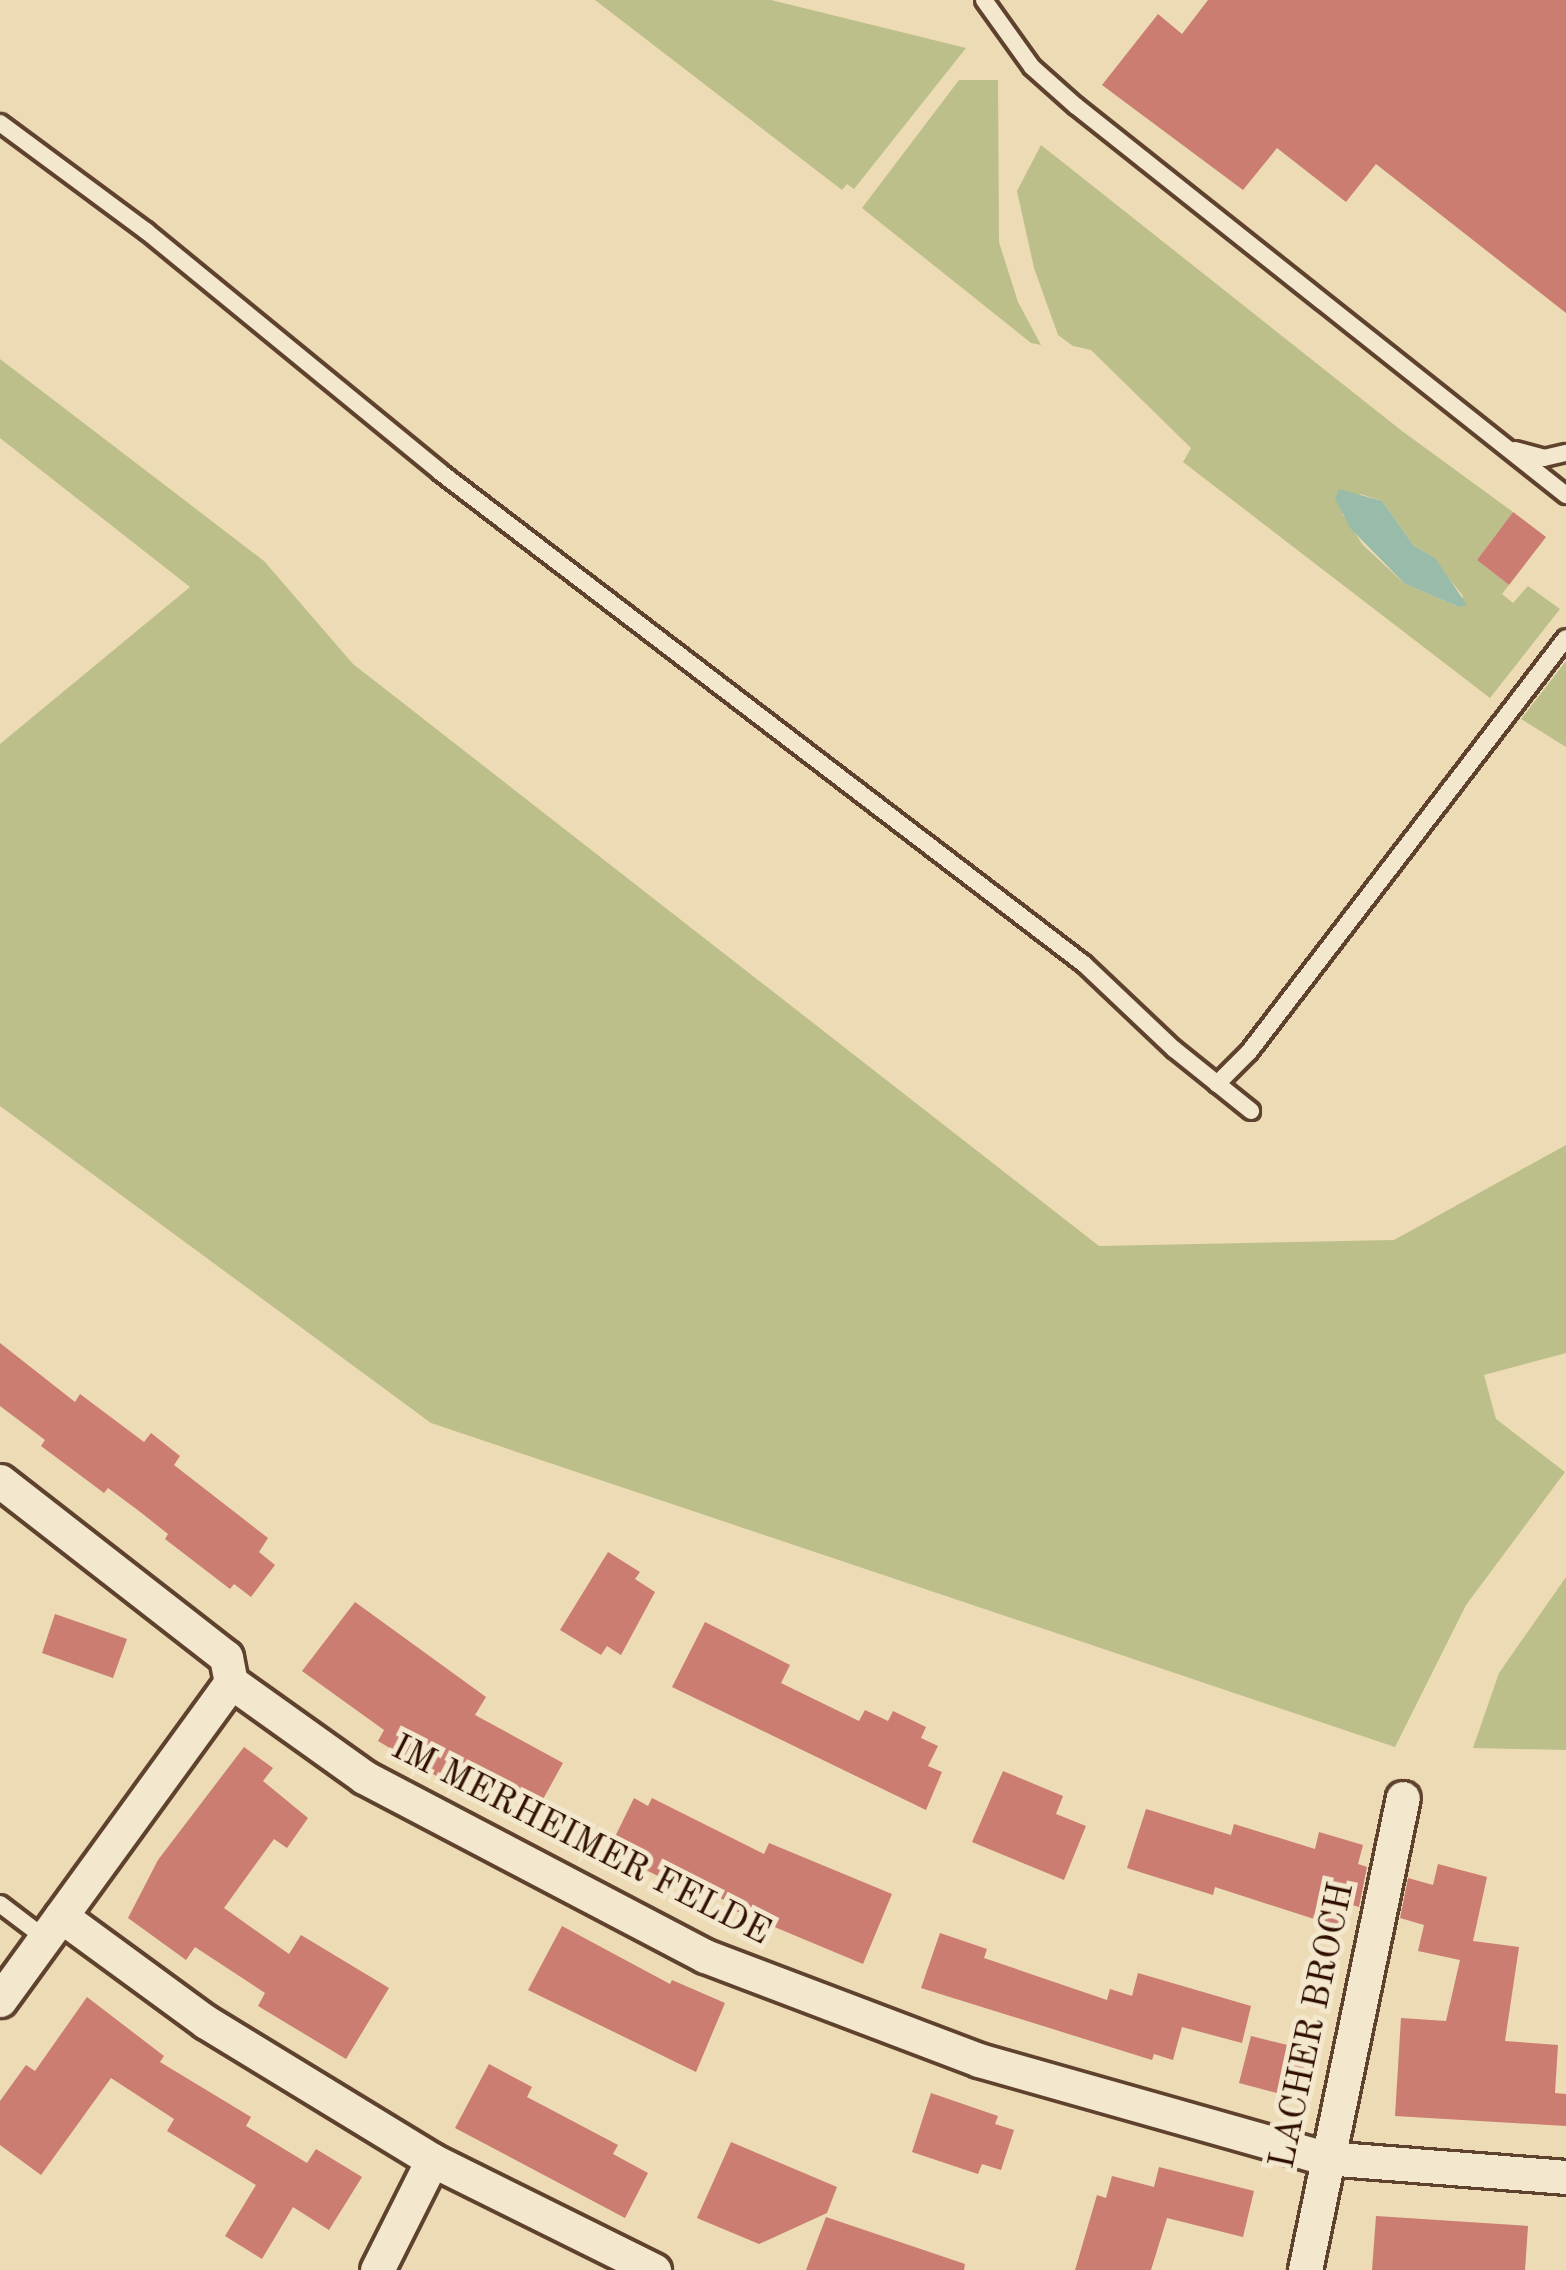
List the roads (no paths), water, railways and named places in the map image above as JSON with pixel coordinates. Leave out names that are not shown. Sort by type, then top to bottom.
[{"type":"street","name":"IM MERHEIMER FELDE","points":[[0,1481],[226,1657],[231,1682],[364,1777],[705,1956],[979,2060],[1325,2158],[1566,2177]]},
{"type":"street","points":[[0,2000],[231,1682]]},
{"type":"street","name":"LACHER BROCH","points":[[1305,2270],[1403,1798]]},
{"type":"street","points":[[53,1927],[432,2160],[654,2270]]},
{"type":"street","points":[[377,2270],[432,2160]]},
{"type":"lane","points":[[984,0],[1032,67],[1076,106],[1566,494]]},
{"type":"lane","points":[[0,123],[146,231],[440,472],[1084,964],[1251,1111]]},
{"type":"lane","points":[[1508,448],[1544,458],[1566,453]]},
{"type":"lane","points":[[1217,1084],[1257,1041],[1566,638]]},
{"type":"lane","points":[[0,1904],[53,1927]]}]
